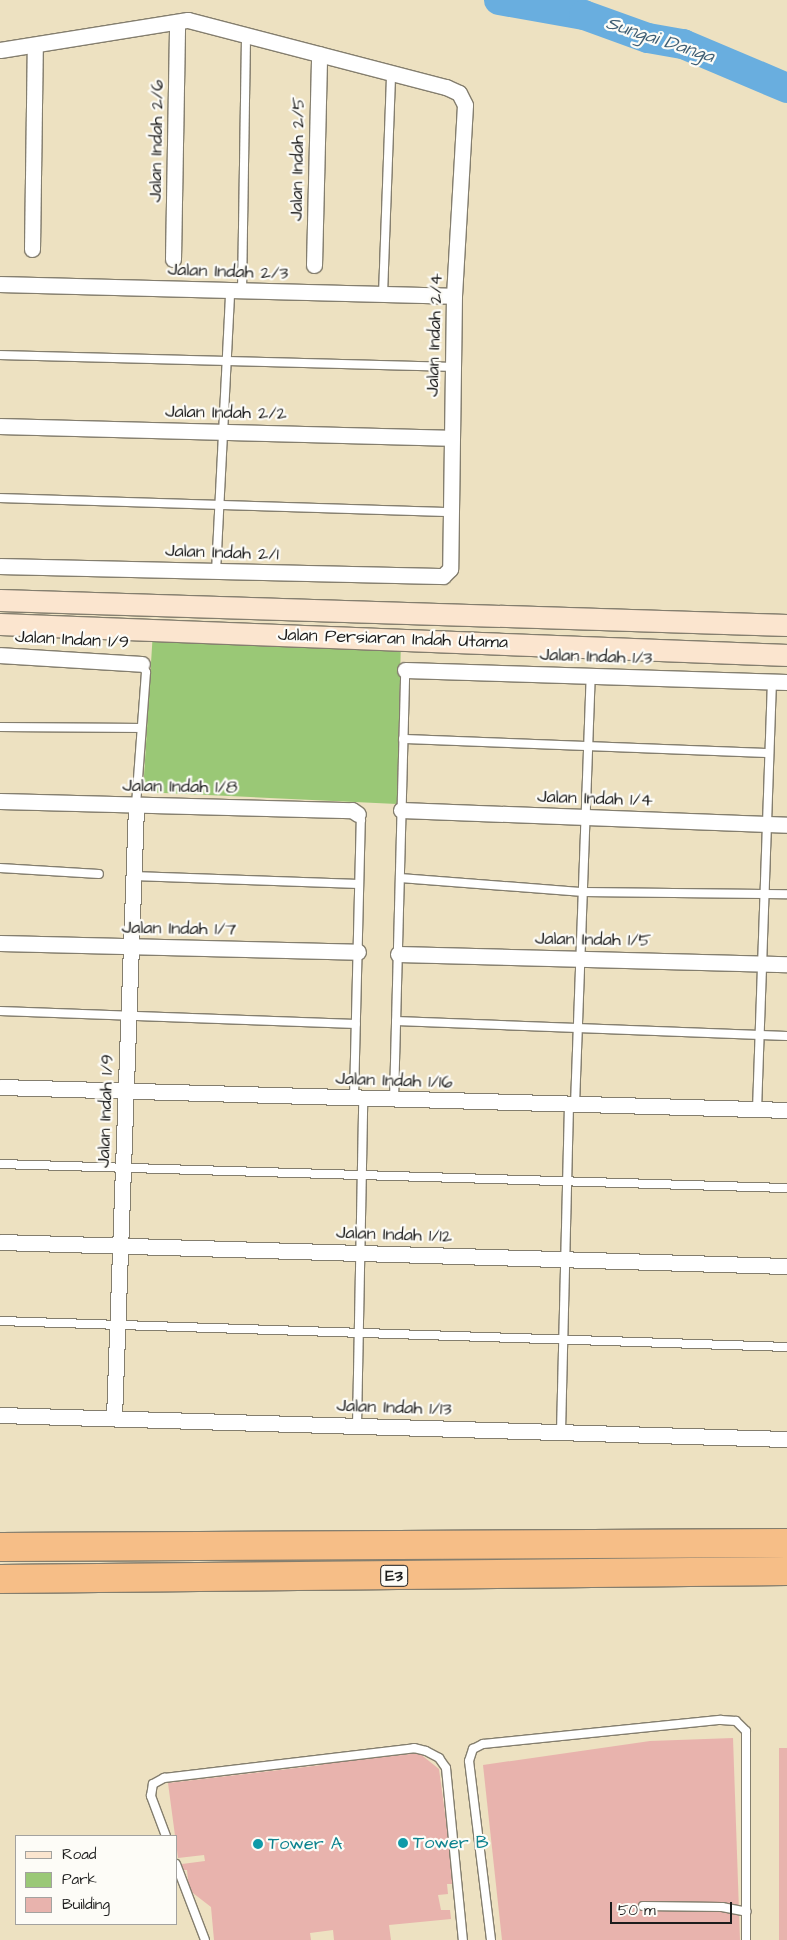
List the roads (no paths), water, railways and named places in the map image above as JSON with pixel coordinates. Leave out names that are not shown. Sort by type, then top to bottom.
[{"type":"highway","name":"E3","points":[[0,1547],[787,1543]]},
{"type":"highway","name":"E3","points":[[0,1579],[787,1571]]},
{"type":"main road","name":"Jalan Persiaran Indah Utama","points":[[0,600],[787,625]]},
{"type":"main road","name":"Jalan Persiaran Indah Utama","points":[[0,624],[787,654]]},
{"type":"street","points":[[0,50],[188,20],[392,73]]},
{"type":"street","name":"Jalan Indah 2/6","points":[[173,259],[177,23]]},
{"type":"street","points":[[32,249],[35,45]]},
{"type":"street","name":"Jalan Indah 2/5","points":[[314,265],[319,54]]},
{"type":"street","name":"Jalan Indah 2/4","points":[[392,73],[459,93],[465,106],[454,296],[450,438],[450,568],[443,576]]},
{"type":"street","name":"Jalan Indah 2/3","points":[[0,284],[236,292],[454,296]]},
{"type":"street","name":"Jalan Indah 2/2","points":[[0,426],[450,438]]},
{"type":"street","name":"Jalan Indah 2/1","points":[[0,566],[443,576]]},
{"type":"street","name":"Jalan Indan 1/9","points":[[0,655],[142,664]]},
{"type":"street","name":"Jalan Indah 1/3","points":[[404,670],[779,682]]},
{"type":"street","name":"Jalan Indah 1/8","points":[[0,801],[352,810],[358,814]]},
{"type":"street","name":"Jalan Indah 1/9","points":[[114,1418],[136,805]]},
{"type":"street","name":"Jalan Indah 1/4","points":[[401,810],[787,825]]},
{"type":"street","name":"Jalan Indah 1/7","points":[[0,943],[358,952]]},
{"type":"street","name":"Jalan Indah 1/5","points":[[398,954],[787,964]]},
{"type":"street","name":"Jalan Indah 1/16","points":[[0,1087],[394,1101],[787,1110]]},
{"type":"street","name":"Jalan Indah 1/12","points":[[0,1242],[787,1266]]},
{"type":"street","name":"Jalan Indah 1/13","points":[[0,1415],[787,1439]]},
{"type":"lane","points":[[216,572],[226,362],[236,292],[246,35]]},
{"type":"lane","points":[[383,295],[392,73]]},
{"type":"lane","points":[[0,355],[452,368]]},
{"type":"lane","points":[[0,498],[220,503],[450,512]]},
{"type":"lane","points":[[136,805],[146,672],[142,664]]},
{"type":"lane","points":[[394,1101],[404,670]]},
{"type":"lane","points":[[560,1432],[567,1183],[578,1028],[590,676]]},
{"type":"lane","points":[[756,1110],[769,753],[779,682]]},
{"type":"lane","points":[[0,728],[141,728]]},
{"type":"lane","points":[[403,739],[769,753]]},
{"type":"lane","points":[[357,1426],[363,1177],[356,1024],[361,820],[358,814]]},
{"type":"lane","points":[[0,868],[99,874]]},
{"type":"lane","points":[[133,876],[359,884]]},
{"type":"lane","points":[[400,878],[583,892],[787,894]]},
{"type":"lane","points":[[0,1011],[129,1014],[356,1024]]},
{"type":"lane","points":[[396,1021],[787,1036]]},
{"type":"lane","points":[[0,1164],[363,1177],[787,1188]]},
{"type":"lane","points":[[0,1321],[118,1323],[787,1347]]},
{"type":"lane","points":[[491,1940],[469,1761],[473,1749],[482,1744],[736,1721],[746,1730],[746,1940]]},
{"type":"lane","points":[[166,1835],[151,1796],[153,1784],[164,1778],[414,1748],[426,1751],[440,1758],[446,1768],[463,1940]]},
{"type":"lane","points":[[178,1869],[205,1940]]},
{"type":"lane","points":[[643,1906],[722,1907],[747,1912]]},
{"type":"waterway","name":"Sungai Danga","points":[[499,0],[584,15],[648,38],[683,44],[787,88]]},
{"type":"place","name":"Tower B","points":[[403,1843]]},
{"type":"place","name":"Tower A","points":[[258,1844]]}]
